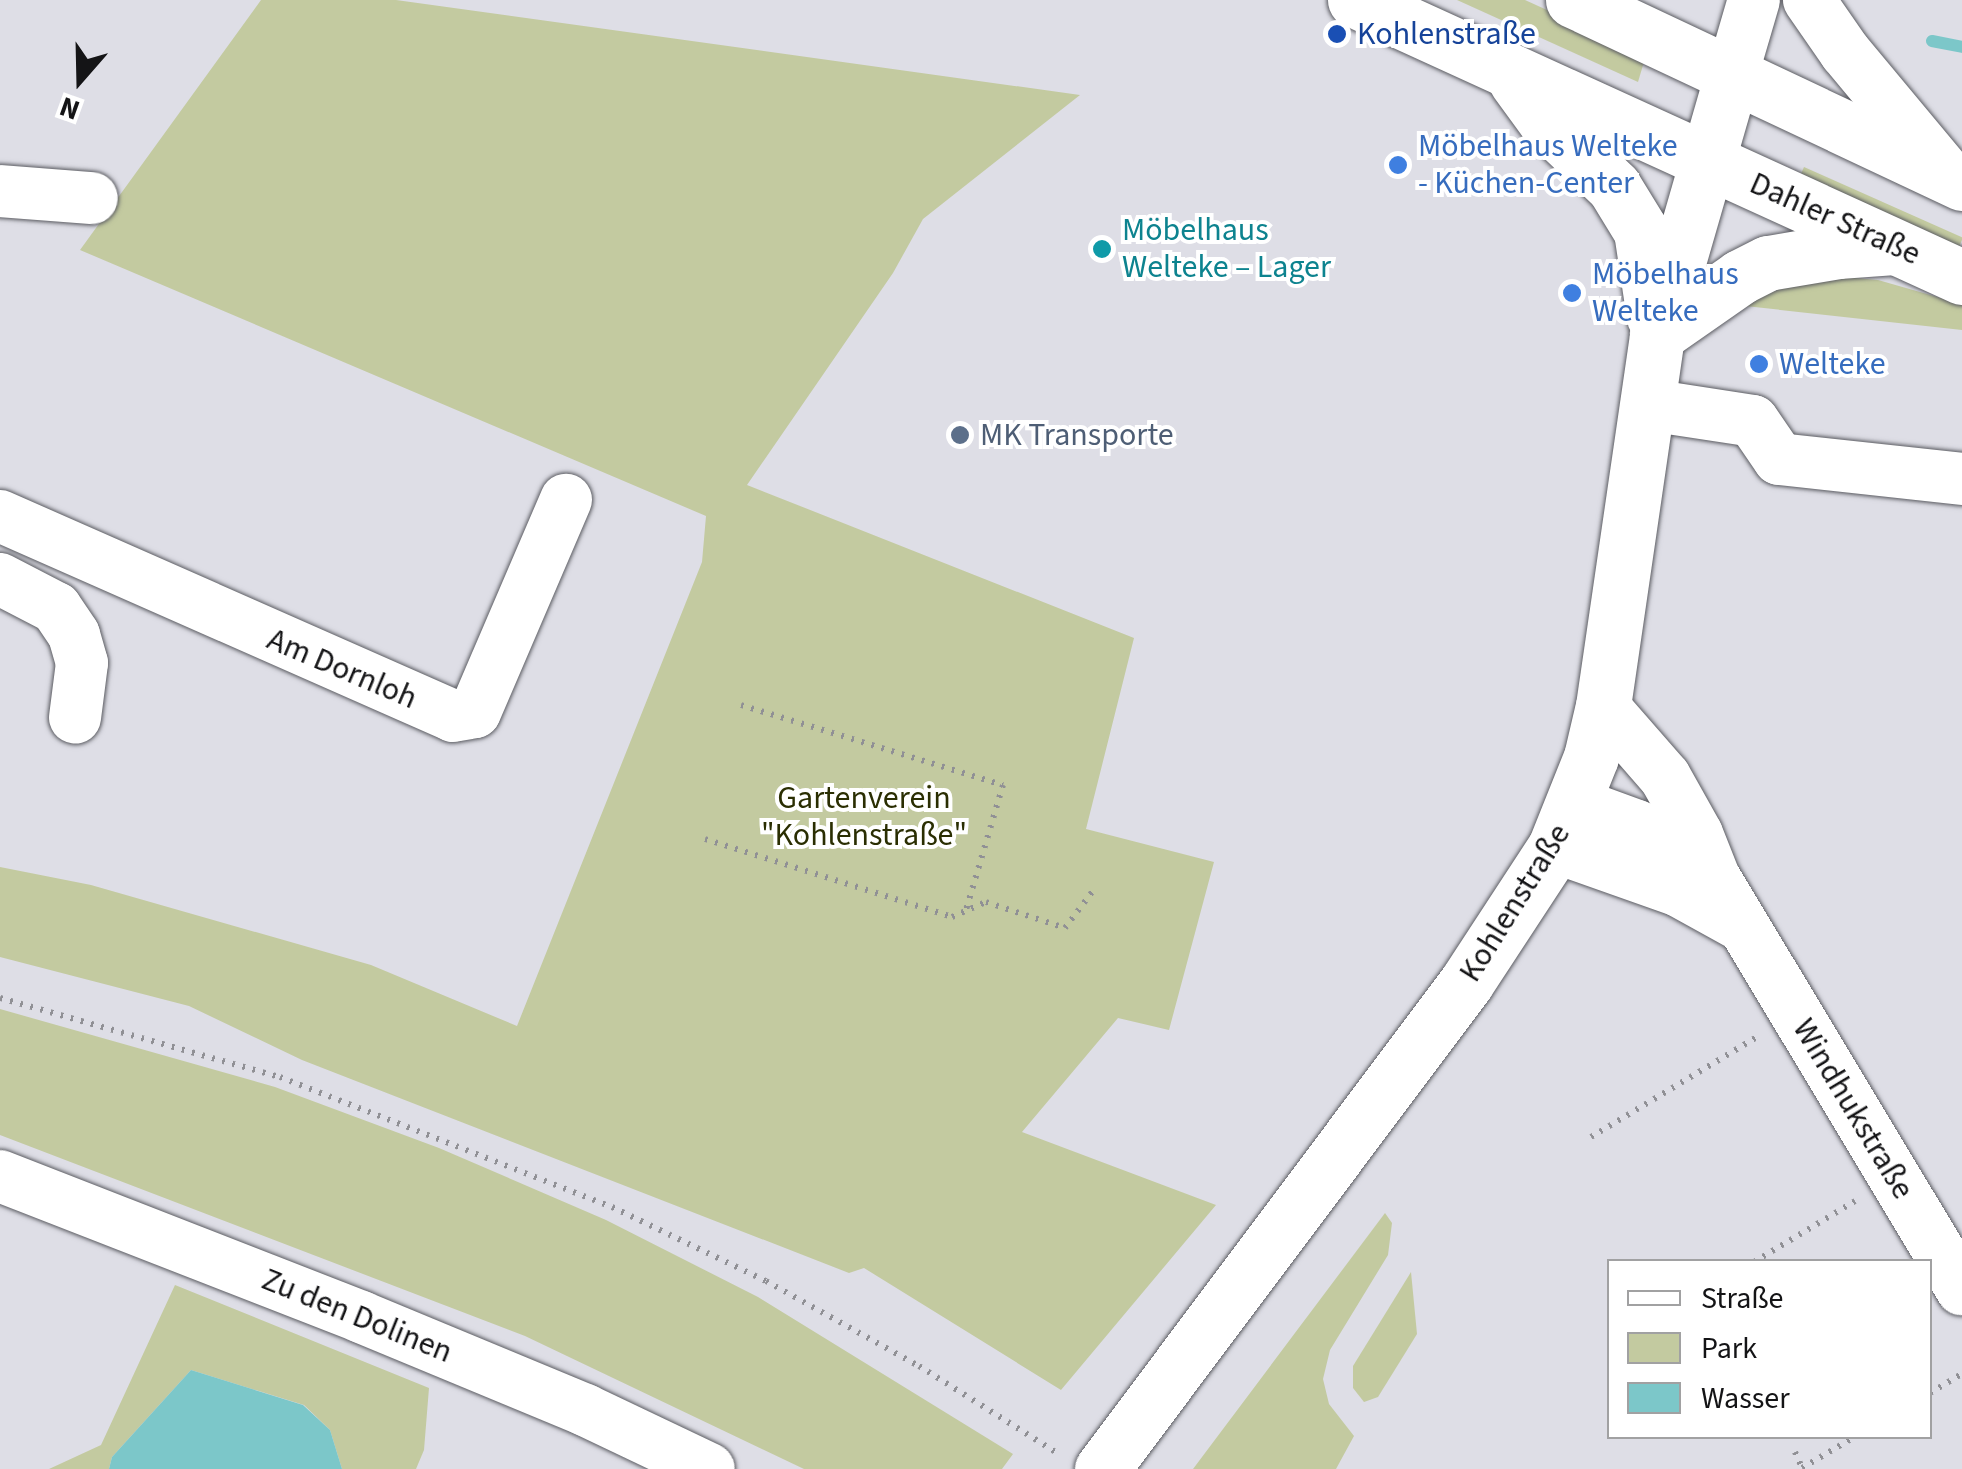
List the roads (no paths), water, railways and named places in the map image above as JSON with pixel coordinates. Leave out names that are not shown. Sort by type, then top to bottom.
[{"type":"main road","name":"Dahler Straße","points":[[1355,0],[1962,276]]},
{"type":"main road","points":[[1573,0],[1955,180]]},
{"type":"main road","points":[[1508,70],[1546,122],[1614,187],[1641,231],[1657,335],[1740,277],[1768,264],[1838,251],[1898,247]]},
{"type":"main road","name":"Kohlenstraße","points":[[1083,1464],[1454,999],[1565,825],[1603,706],[1657,335],[1732,75]]},
{"type":"street","name":"Kohlenstraße","points":[[1732,75],[1754,0]]},
{"type":"street","points":[[1810,0],[1845,52],[1955,180]]},
{"type":"street","points":[[0,190],[92,198]]},
{"type":"street","points":[[1649,406],[1753,421],[1779,459],[1962,479]]},
{"type":"street","name":"Am Dornloh","points":[[0,516],[452,716],[476,712],[566,500]]},
{"type":"street","points":[[0,580],[56,608],[74,635],[82,663],[75,718]]},
{"type":"street","name":"Windhukstraße","points":[[1603,706],[1665,778],[1698,834],[1714,876],[1795,1014],[1958,1275]]},
{"type":"street","points":[[1565,825],[1746,928]]},
{"type":"street","name":"Windhukstraße","points":[[1565,825],[1637,826],[1714,876]]},
{"type":"street","name":"Zu den Dolinen","points":[[0,1176],[396,1331],[584,1410],[709,1469]]},
{"type":"water","points":[[191,1370],[303,1405],[330,1430],[342,1469],[109,1469],[112,1457]]},
{"type":"waterway","points":[[1932,41],[1962,47]]},
{"type":"place","name":"Kohlenstraße","points":[[1337,34]]},
{"type":"place","name":"Möbelhaus Welteke - Küchen-Center","points":[[1398,165]]},
{"type":"place","name":"Möbelhaus Welteke – Lager","points":[[1102,249]]},
{"type":"place","name":"Möbelhaus Welteke","points":[[1572,293]]},
{"type":"place","name":"Welteke","points":[[1759,364]]},
{"type":"place","name":"MK Transporte","points":[[960,435]]},
{"type":"park label","name":"Gartenverein \"Kohlenstraße\"","points":[[864,818]]}]
